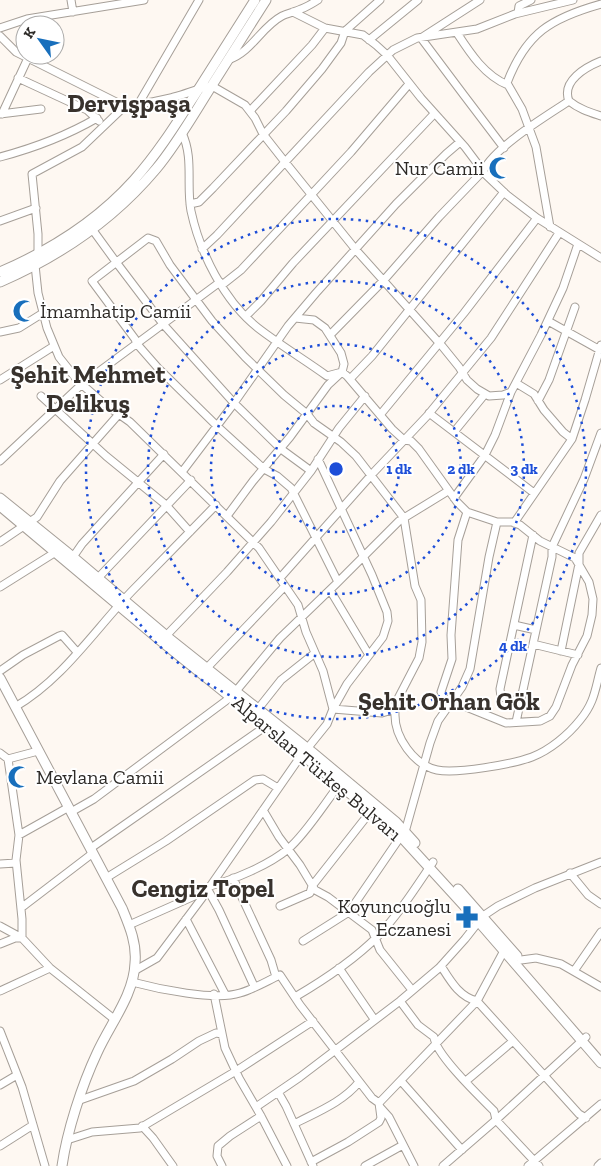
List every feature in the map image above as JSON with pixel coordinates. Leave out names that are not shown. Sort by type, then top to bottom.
[{"type":"main road","points":[[0,272],[38,254],[62,239],[91,218],[133,181],[161,147],[255,0]]},
{"type":"main road","points":[[0,282],[35,266],[64,249],[118,208],[142,185],[164,159],[182,133],[266,0]]},
{"type":"main road","name":"Alparslan Türkeş Bulvarı","points":[[0,498],[26,524]]},
{"type":"main road","name":"Alparslan Türkeş Bulvarı","points":[[0,506],[26,524],[234,695],[396,822],[403,834]]},
{"type":"main road","name":"Alparslan Türkeş Bulvarı","points":[[59,551],[73,557],[98,578],[122,603]]},
{"type":"main road","points":[[0,678],[106,878],[129,925],[136,955],[132,982],[92,1065],[67,1140],[62,1166]]},
{"type":"main road","name":"Alparslan Türkeş Bulvarı","points":[[234,695],[258,709],[270,723]]},
{"type":"main road","name":"Alparslan Türkeş Bulvarı","points":[[305,752],[339,785],[403,834],[506,947],[584,1039],[601,1054]]},
{"type":"main road","name":"Alparslan Türkeş Bulvarı","points":[[506,947],[521,960],[601,1063]]},
{"type":"street","points":[[71,0],[73,12]]},
{"type":"street","points":[[0,28],[27,20],[144,0]]},
{"type":"street","points":[[140,104],[198,0]]},
{"type":"street","points":[[228,60],[238,56],[248,48],[270,25],[282,16],[318,0]]},
{"type":"street","points":[[190,204],[199,202],[286,111],[322,69],[341,43],[345,32],[380,0]]},
{"type":"street","points":[[369,40],[418,0]]},
{"type":"street","points":[[202,249],[387,55],[393,50],[421,38],[480,0]]},
{"type":"street","points":[[518,13],[519,6],[531,0]]},
{"type":"street","points":[[421,38],[476,29],[518,13],[573,0]]},
{"type":"street","points":[[508,85],[511,72],[536,34],[552,22],[601,4]]},
{"type":"street","points":[[293,12],[307,17],[325,28],[363,35],[387,55],[434,114],[483,171],[504,192],[550,227],[601,258]]},
{"type":"street","points":[[250,111],[312,45],[325,28]]},
{"type":"street","points":[[457,33],[469,52],[493,77],[508,85],[522,109],[536,147],[550,227]]},
{"type":"street","points":[[0,36],[15,51]]},
{"type":"street","points":[[421,38],[504,148]]},
{"type":"street","points":[[601,61],[583,70],[573,79],[567,90],[569,101],[581,109],[601,116]]},
{"type":"street","points":[[1,114],[24,65]]},
{"type":"street","points":[[42,65],[120,104],[140,104],[212,86],[245,106],[250,111],[263,134],[356,250],[439,343],[467,380],[489,396],[503,395],[511,392]]},
{"type":"street","points":[[18,78],[87,110],[103,125]]},
{"type":"street","points":[[0,460],[82,384],[196,299],[241,270],[396,101],[409,84]]},
{"type":"street","points":[[330,335],[384,280],[439,217],[483,171],[487,162],[530,128],[569,101]]},
{"type":"street","points":[[126,105],[82,147],[32,174],[38,254],[35,266],[38,292],[47,328],[59,357],[82,384],[130,422],[254,542],[298,605],[323,671],[333,709]]},
{"type":"street","points":[[1,114],[41,109]]},
{"type":"street","points":[[246,316],[434,114]]},
{"type":"street","points":[[0,157],[28,150],[74,132],[97,118]]},
{"type":"street","points":[[182,133],[187,144],[189,159],[190,204],[202,249],[221,284],[258,328],[328,376],[342,372]]},
{"type":"street","points":[[182,472],[295,318],[396,204],[460,142]]},
{"type":"street","points":[[350,379],[372,356],[504,192]]},
{"type":"street","points":[[0,221],[36,208]]},
{"type":"street","points":[[380,415],[537,218]]},
{"type":"street","points":[[92,229],[163,324],[234,403],[281,449],[311,471]]},
{"type":"street","points":[[280,578],[429,414],[491,338],[560,233]]},
{"type":"street","points":[[333,709],[382,713],[392,710],[419,658],[422,642],[421,600],[414,578],[404,518],[356,456],[334,436],[314,423],[307,414],[284,395],[212,321],[170,265],[156,242],[148,238],[92,281],[135,338],[137,344],[217,426],[264,469],[278,476],[291,488],[338,582]]},
{"type":"street","points":[[454,498],[485,455],[495,435],[511,392],[563,288],[578,244]]},
{"type":"street","points":[[538,401],[549,380],[575,307]]},
{"type":"street","points":[[0,332],[19,328],[43,313]]},
{"type":"street","points":[[227,516],[281,449],[328,385],[342,372],[344,364],[341,353],[325,328],[314,320],[295,318]]},
{"type":"street","points":[[514,523],[572,439],[600,347],[567,333],[548,321]]},
{"type":"street","points":[[0,380],[54,346]]},
{"type":"street","points":[[342,372],[404,440],[411,441],[419,449],[448,491],[467,512],[497,522],[520,525],[532,535],[575,558],[579,564],[589,582],[593,599],[592,615],[587,636],[568,674],[556,707],[550,716],[540,721],[506,723],[444,698],[441,692],[452,659],[451,635],[458,540],[467,512]]},
{"type":"street","points":[[592,376],[601,377]]},
{"type":"street","points":[[516,383],[534,394],[563,432],[572,439]]},
{"type":"street","points":[[454,432],[486,394]]},
{"type":"street","points":[[41,396],[106,456],[166,505],[190,532]]},
{"type":"street","points":[[164,638],[254,542],[311,471],[334,436],[365,396]]},
{"type":"street","points":[[0,542],[36,517],[60,481],[119,414]]},
{"type":"street","points":[[429,414],[534,493]]},
{"type":"street","points":[[516,722],[552,557],[552,547],[584,478],[601,433]]},
{"type":"street","points":[[73,557],[164,454]]},
{"type":"street","points":[[134,971],[157,958],[209,888],[278,788],[327,724],[347,684],[383,637],[388,621],[387,612],[318,459]]},
{"type":"street","points":[[98,578],[191,480]]},
{"type":"street","points":[[19,835],[94,799],[234,695],[280,638],[363,557],[404,518],[448,491]]},
{"type":"street","points":[[15,707],[31,698],[63,669],[122,603],[216,505]]},
{"type":"street","points":[[561,651],[579,564],[579,553],[601,515]]},
{"type":"street","points":[[303,941],[349,912],[403,834],[438,721],[453,702],[470,669],[489,557],[497,522]]},
{"type":"street","points":[[520,702],[501,698],[500,689],[532,535]]},
{"type":"street","points":[[0,586],[59,551]]},
{"type":"street","points":[[205,671],[285,586]]},
{"type":"street","points":[[330,590],[370,655]]},
{"type":"street","points":[[514,625],[536,630]]},
{"type":"street","points":[[0,671],[24,655],[62,635],[77,652]]},
{"type":"street","points":[[533,644],[578,655]]},
{"type":"street","points":[[258,709],[281,680],[315,653]]},
{"type":"street","points":[[392,710],[395,713],[394,722],[402,742],[424,765],[438,770],[460,770],[514,762],[531,757],[549,748],[580,721],[596,693],[601,668]]},
{"type":"street","points":[[21,908],[92,851],[270,723]]},
{"type":"street","points":[[8,759],[38,751]]},
{"type":"street","points":[[0,753],[8,759],[19,835],[16,863],[22,938]]},
{"type":"street","points":[[106,878],[180,832],[255,780],[263,779],[278,788]]},
{"type":"street","points":[[129,925],[233,878],[288,849],[339,785]]},
{"type":"street","points":[[263,810],[279,837],[300,865],[314,890],[328,897],[372,930],[380,950],[412,990]]},
{"type":"street","points":[[280,906],[310,893],[312,886],[372,811]]},
{"type":"street","points":[[256,1107],[400,1001],[441,966],[465,939],[480,918],[498,906],[601,862]]},
{"type":"street","points":[[0,864],[16,863]]},
{"type":"street","points":[[295,997],[352,959],[375,938],[399,911],[431,864]]},
{"type":"street","points":[[570,874],[588,895],[601,904]]},
{"type":"street","points":[[233,878],[271,960],[276,977]]},
{"type":"street","points":[[209,888],[254,986]]},
{"type":"street","points":[[186,919],[226,994]]},
{"type":"street","points":[[0,926],[22,938],[50,968],[114,1020]]},
{"type":"street","points":[[574,972],[601,932]]},
{"type":"street","points":[[0,944],[15,938],[22,938]]},
{"type":"street","points":[[278,1092],[312,1164],[348,1142],[379,1122],[382,1118],[380,1105],[434,1044],[477,1001],[506,947]]},
{"type":"street","points":[[521,960],[536,958],[561,964],[601,987]]},
{"type":"street","points":[[441,966],[461,993],[471,1000],[477,1001],[579,1114],[586,1118]]},
{"type":"street","points":[[0,991],[50,968]]},
{"type":"street","points":[[339,968],[374,1019]]},
{"type":"street","points":[[132,982],[161,989],[226,994],[240,993],[280,976],[359,1082],[389,1117],[414,1166]]},
{"type":"street","points":[[214,994],[225,1048],[287,1166]]},
{"type":"street","points":[[400,1001],[418,1025],[434,1037],[434,1044],[448,1062],[494,1111],[496,1120],[537,1163]]},
{"type":"street","points":[[67,1140],[92,1132],[140,1128],[236,1071],[313,1021]]},
{"type":"street","points":[[0,1031],[34,1125],[45,1166]]},
{"type":"street","points":[[80,1100],[134,1081],[199,1041],[216,1034],[222,1034]]},
{"type":"street","points":[[443,1166],[584,1039]]},
{"type":"street","points":[[466,1082],[513,1041]]},
{"type":"street","points":[[0,1086],[17,1075]]},
{"type":"street","points":[[401,1081],[462,1150]]},
{"type":"street","points":[[294,1124],[336,1103],[359,1082]]},
{"type":"street","points":[[528,1166],[537,1163],[601,1104]]},
{"type":"street","points":[[222,1166],[217,1156],[218,1146],[261,1116]]},
{"type":"street","points":[[0,1146],[34,1125]]},
{"type":"street","points":[[142,1126],[173,1166]]},
{"type":"street","points":[[365,1166],[403,1145]]},
{"type":"street","points":[[598,1166],[601,1163]]},
{"type":"place","name":"Nur Camii","points":[[500,168]]},
{"type":"place","name":"İmamhatip Camii","points":[[24,311]]},
{"type":"place","name":"Mevlana Camii","points":[[19,777]]},
{"type":"place","name":"Koyuncuoğlu Eczanesi","points":[[467,917]]},
{"type":"district","name":"Dervişpaşa","points":[[129,103]]},
{"type":"district","name":"Şehit Mehmet Delikuş","points":[[88,388]]},
{"type":"district","name":"Şehit Orhan Gök","points":[[449,701]]},
{"type":"district","name":"Cengiz Topel","points":[[203,888]]}]
